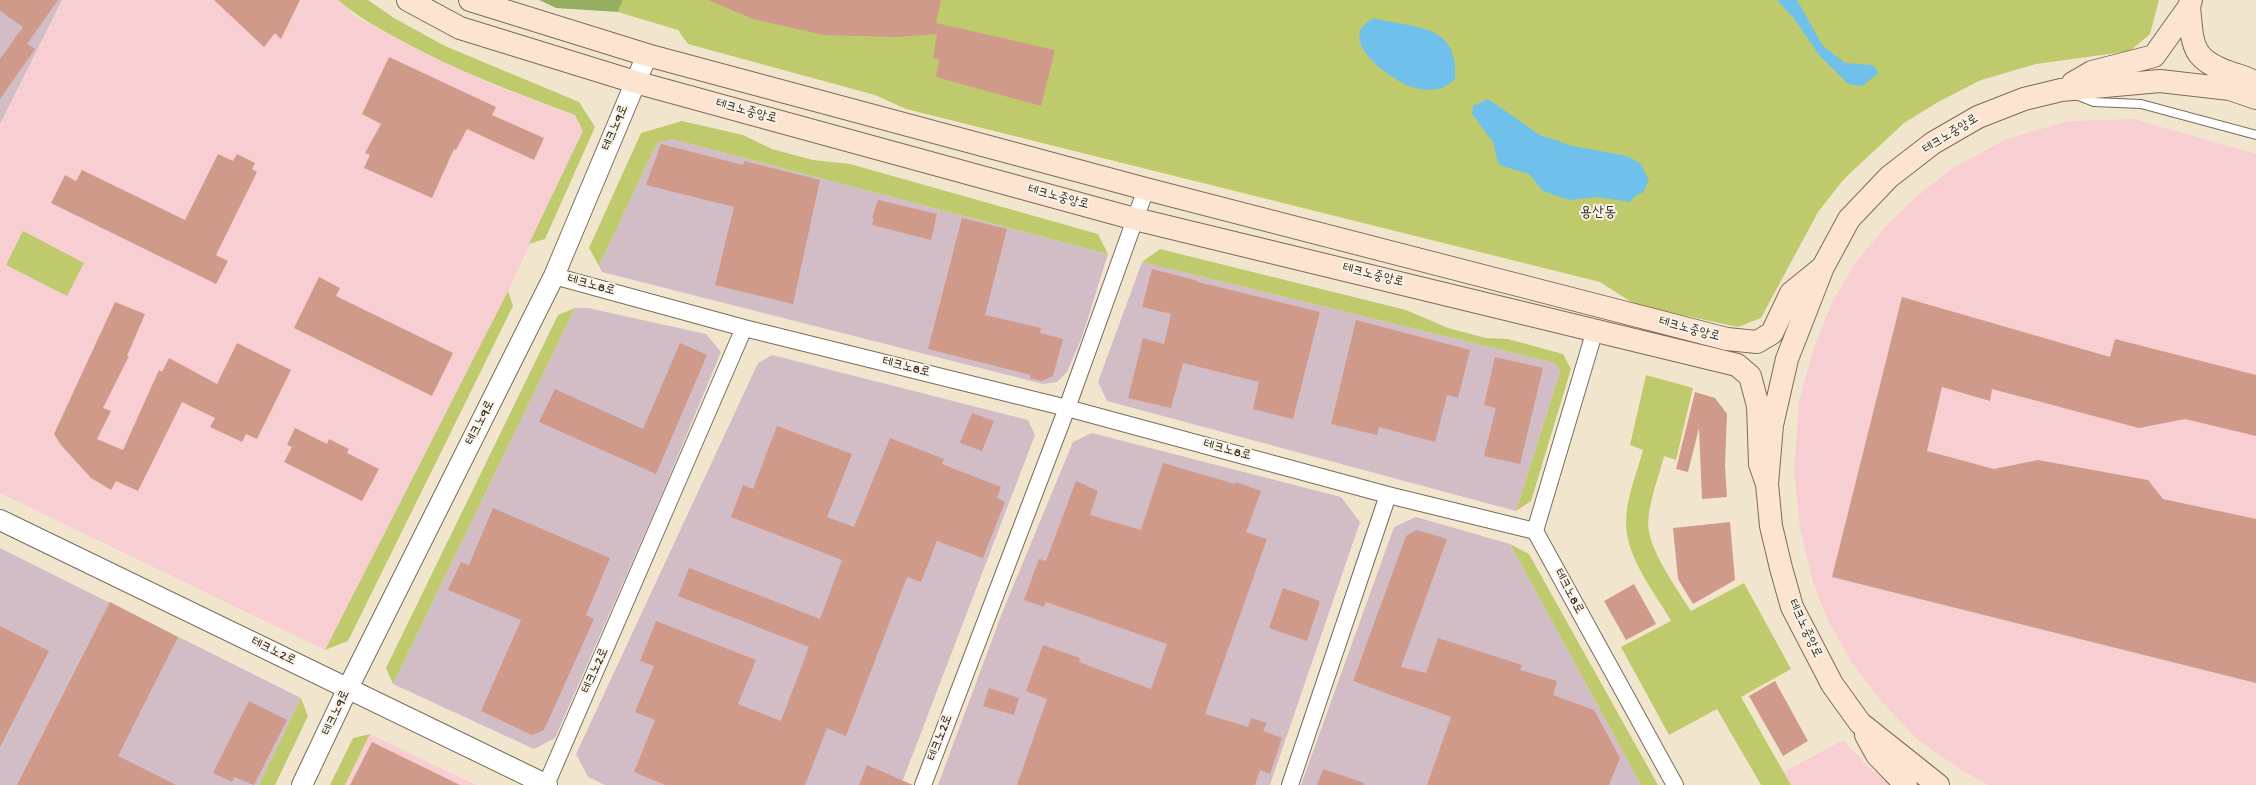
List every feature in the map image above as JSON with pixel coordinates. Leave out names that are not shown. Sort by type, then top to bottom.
[{"type":"main road","name":"테크노중앙로","points":[[408,0],[460,28],[635,82],[1135,219],[1737,365],[1750,376],[1758,406],[1760,464],[1767,484]]},
{"type":"main road","name":"테크노중앙로","points":[[470,0],[647,55],[1146,189],[1727,339],[1757,342],[1772,333],[1791,293],[1823,267]]},
{"type":"main road","points":[[2190,4],[2193,45],[2200,57],[2222,70],[2252,80],[2256,84]]},
{"type":"main road","points":[[2062,90],[2092,72],[2133,63],[2154,56],[2190,4]]},
{"type":"main road","name":"테크노중앙로","points":[[1938,785],[1860,723],[1832,684],[1792,607],[1771,526],[1767,484],[1772,425],[1780,381],[1787,359],[1823,267],[1849,219],[1889,177],[1933,144],[1978,116],[2024,99],[2062,90],[2160,81],[2230,89],[2256,98]]},
{"type":"main road","points":[[1860,723],[1877,755],[1906,785]]},
{"type":"street","name":"테크노9로","points":[[302,785],[348,688],[554,276],[647,55]]},
{"type":"street","points":[[1067,408],[1146,189]]},
{"type":"street","name":"테크노8로","points":[[554,276],[744,328],[1067,408],[1388,495],[1535,531],[1676,785]]},
{"type":"street","name":"테크노2로","points":[[0,520],[546,785],[744,328]]},
{"type":"street","points":[[1535,531],[1595,330]]},
{"type":"street","name":"테크노2로","points":[[923,785],[1067,408]]},
{"type":"street","points":[[1290,785],[1388,495]]},
{"type":"lane","points":[[2062,90],[2094,102],[2141,104],[2256,135]]},
{"type":"shaded area","points":[[0,0],[62,0],[0,124]]},
{"type":"shaded area","points":[[62,0],[338,0],[358,18],[434,58],[498,87],[575,115],[583,131],[508,291],[325,650],[0,493],[0,124]]},
{"type":"shaded area","points":[[2133,119],[2256,154],[2256,785],[1988,785],[1958,768],[1917,739],[1881,701],[1852,663],[1827,619],[1813,582],[1800,528],[1794,470],[1799,402],[1813,350],[1833,300],[1856,262],[1887,225],[1916,197],[1953,168],[2007,139],[2068,121]]},
{"type":"shaded area","points":[[672,139],[1108,254],[1082,337],[1067,372],[1057,382],[1043,384],[602,272],[599,266],[657,143]]},
{"type":"shaded area","points":[[1142,262],[1555,363],[1560,372],[1516,511],[1107,401],[1098,382]]},
{"type":"shaded area","points":[[575,308],[588,308],[706,334],[721,352],[664,489],[555,738],[534,749],[393,684]]},
{"type":"shaded area","points":[[772,355],[1028,420],[1035,435],[901,785],[605,785],[588,777],[576,754],[758,363]]},
{"type":"shaded area","points":[[1092,433],[1341,497],[1360,522],[1270,785],[938,785],[1002,613],[1073,442]]},
{"type":"shaded area","points":[[1416,517],[1510,544],[1641,785],[1301,785],[1394,527]]},
{"type":"shaded area","points":[[0,548],[301,698],[259,785],[0,785]]},
{"type":"shaded area","points":[[370,734],[476,785],[345,785]]},
{"type":"shaded area","points":[[1843,740],[1866,765],[1891,785],[1791,785],[1784,772]]},
{"type":"green space","points":[[338,0],[368,0],[394,18],[445,46],[579,102],[595,127],[545,239],[529,244],[583,131],[575,115],[488,82],[425,53],[370,23]]},
{"type":"green space","points":[[539,0],[623,0],[618,12],[556,8]]},
{"type":"green space","points":[[623,0],[2159,0],[2150,34],[2130,51],[2036,64],[1981,80],[1938,102],[1904,123],[1844,179],[1818,212],[1761,318],[1738,327],[1636,305],[1600,282],[906,109],[875,95],[688,44],[678,30],[618,12]]},
{"type":"green space","points":[[682,121],[743,135],[772,149],[813,160],[850,164],[1098,234],[1108,254],[672,139],[657,143],[599,266],[589,248],[641,133]]},
{"type":"green space","points":[[23,231],[84,263],[67,296],[6,265]]},
{"type":"green space","points":[[1160,249],[1406,310],[1448,328],[1486,338],[1508,339],[1563,354],[1571,369],[1531,501],[1516,511],[1560,372],[1555,363],[1142,262]]},
{"type":"green space","points":[[508,291],[513,306],[348,641],[325,650]]},
{"type":"green space","points":[[575,308],[393,684],[386,668],[558,315]]},
{"type":"green space","points":[[1646,375],[1693,388],[1676,460],[1664,456],[1653,494],[1648,524],[1652,542],[1667,573],[1691,611],[1744,583],[1791,669],[1741,697],[1791,785],[1761,785],[1717,709],[1669,735],[1621,647],[1671,621],[1642,574],[1627,535],[1626,513],[1632,486],[1643,450],[1630,445]]},
{"type":"green space","points":[[1510,544],[1529,554],[1658,785],[1641,785]]},
{"type":"green space","points":[[301,698],[308,716],[275,785],[259,785]]},
{"type":"green space","points":[[370,734],[345,785],[330,785],[353,738]]},
{"type":"water","points":[[1777,0],[1797,0],[1823,46],[1845,63],[1873,65],[1879,73],[1862,86],[1848,84],[1819,55],[1795,20]]},
{"type":"water","points":[[1374,18],[1417,27],[1430,31],[1441,37],[1449,47],[1454,60],[1455,79],[1442,88],[1426,90],[1409,86],[1388,74],[1368,56],[1361,46],[1359,36],[1363,26]]},
{"type":"water","points":[[1488,99],[1540,135],[1573,146],[1627,156],[1640,163],[1649,180],[1643,193],[1636,195],[1630,202],[1597,197],[1569,200],[1543,191],[1529,174],[1502,166],[1498,163],[1493,142],[1472,114],[1473,106]]},
{"type":"building","points":[[0,0],[58,0],[27,44],[35,49],[0,99],[0,59],[23,27],[0,11]]},
{"type":"building","points":[[214,0],[300,0],[281,39],[275,33],[264,47]]},
{"type":"building","points":[[708,0],[941,0],[936,23],[1055,50],[1041,106],[936,77],[939,59],[933,58],[937,34],[897,37],[824,35],[753,19]]},
{"type":"building","points":[[389,57],[496,107],[492,115],[544,138],[534,160],[467,129],[456,150],[454,149],[432,198],[364,168],[370,155],[365,153],[381,124],[362,114]]},
{"type":"building","points":[[661,144],[743,165],[744,161],[820,180],[793,304],[715,285],[734,207],[646,185]]},
{"type":"building","points":[[218,154],[233,161],[237,154],[255,163],[252,169],[257,172],[216,255],[228,261],[216,284],[51,203],[65,175],[76,181],[82,170],[185,220]]},
{"type":"building","points":[[878,200],[937,214],[931,240],[872,225],[874,219],[872,218]]},
{"type":"building","points":[[962,218],[1007,229],[985,315],[1041,328],[1040,333],[1063,339],[1053,376],[1042,381],[1030,378],[1031,375],[928,349]]},
{"type":"building","points":[[1152,269],[1320,312],[1293,419],[1253,409],[1259,382],[1183,363],[1171,408],[1128,398],[1143,338],[1164,344],[1171,314],[1142,307]]},
{"type":"building","points":[[319,277],[340,288],[336,296],[453,353],[432,396],[294,328]]},
{"type":"building","points":[[1902,297],[2110,357],[2115,339],[2256,375],[2256,436],[2185,419],[2139,428],[1992,389],[1990,401],[1942,387],[1927,451],[1994,469],[2038,460],[2148,480],[2163,499],[2256,519],[2256,683],[1832,577]]},
{"type":"building","points":[[115,302],[145,314],[127,356],[129,356],[103,408],[111,411],[97,439],[123,450],[159,370],[162,372],[169,358],[217,384],[237,343],[291,370],[257,439],[246,434],[242,442],[210,427],[215,418],[182,402],[138,491],[116,481],[111,490],[91,478],[61,445],[54,434]]},
{"type":"building","points":[[1356,320],[1470,350],[1458,398],[1447,395],[1435,442],[1379,427],[1377,435],[1331,424]]},
{"type":"building","points":[[680,343],[707,355],[656,474],[539,422],[555,389],[643,429]]},
{"type":"building","points":[[1495,357],[1543,368],[1520,464],[1484,456],[1496,408],[1484,405]]},
{"type":"building","points":[[1695,392],[1715,398],[1727,414],[1725,466],[1727,497],[1702,499],[1699,428],[1688,472],[1676,469]]},
{"type":"building","points":[[972,413],[994,421],[982,451],[960,443]]},
{"type":"building","points":[[777,426],[852,454],[827,517],[854,527],[890,438],[944,459],[942,464],[1001,487],[997,498],[1005,502],[983,558],[937,541],[921,582],[907,577],[846,736],[827,728],[805,785],[665,785],[634,772],[655,720],[635,712],[654,666],[640,661],[656,621],[756,660],[738,704],[781,721],[809,647],[678,596],[689,568],[820,619],[842,560],[731,517],[743,485],[753,489]]},
{"type":"building","points":[[295,428],[327,444],[329,439],[349,449],[347,453],[379,469],[362,501],[284,462],[292,447],[287,445]]},
{"type":"building","points":[[1163,463],[1235,484],[1236,482],[1261,491],[1246,532],[1267,539],[1205,714],[1248,727],[1251,718],[1267,723],[1263,731],[1282,738],[1270,774],[1260,770],[1255,785],[1017,785],[1047,699],[1026,691],[1043,645],[1080,658],[1079,662],[1151,689],[1167,644],[1046,602],[1044,607],[1024,600],[1039,559],[1046,561],[1076,481],[1098,491],[1090,515],[1141,530]]},
{"type":"building","points":[[493,508],[610,558],[586,615],[594,619],[544,730],[532,735],[481,711],[521,620],[448,590],[461,562],[469,565]]},
{"type":"building","points":[[1730,522],[1735,580],[1693,604],[1678,579],[1673,528]]},
{"type":"building","points":[[1417,530],[1447,539],[1401,667],[1426,673],[1438,638],[1522,665],[1520,670],[1557,681],[1553,695],[1594,710],[1620,758],[1609,785],[1427,785],[1451,717],[1353,681],[1406,536]]},
{"type":"building","points":[[1634,584],[1656,624],[1626,640],[1604,601]]},
{"type":"building","points":[[1283,588],[1320,601],[1307,641],[1269,628]]},
{"type":"building","points":[[110,602],[178,637],[118,756],[176,785],[17,785]]},
{"type":"building","points":[[0,626],[49,651],[0,747]]},
{"type":"building","points":[[1775,681],[1808,741],[1783,756],[1749,696]]},
{"type":"building","points":[[989,688],[1019,698],[1014,715],[983,706]]},
{"type":"building","points":[[249,701],[287,720],[254,785],[234,777],[232,782],[213,773]]},
{"type":"building","points":[[372,742],[460,785],[350,785]]},
{"type":"building","points":[[867,765],[913,785],[859,785]]},
{"type":"building","points":[[1323,769],[1364,783],[1364,785],[1317,785]]},
{"type":"district","name":"용산동","points":[[1598,214]]}]
